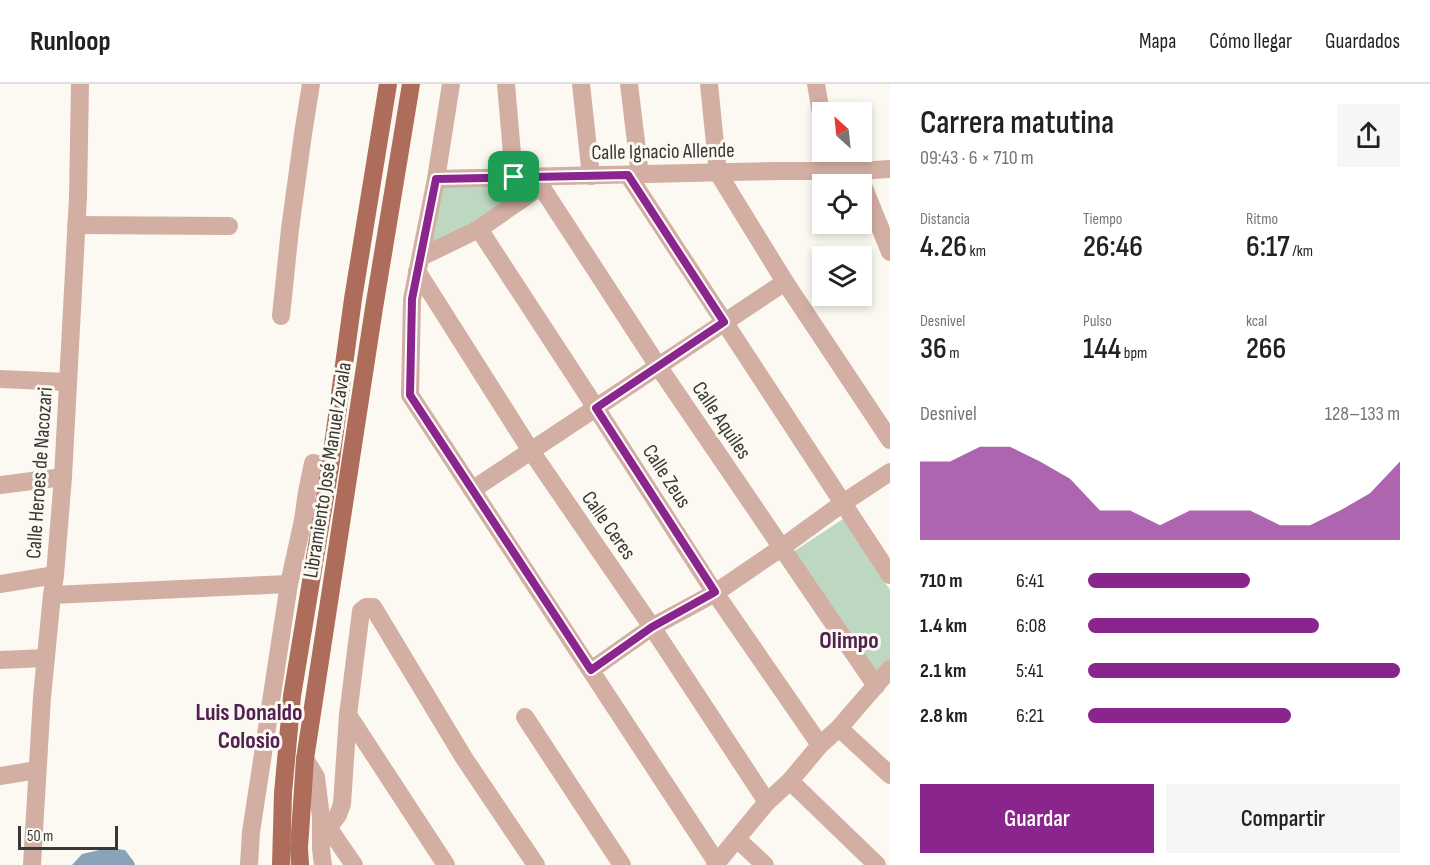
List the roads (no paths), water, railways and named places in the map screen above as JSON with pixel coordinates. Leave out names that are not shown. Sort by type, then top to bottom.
[{"type":"main road","name":"Libramiento José Manuel Zavala","points":[[281,865],[283,793],[291,696],[321,465],[353,299],[388,84]]},
{"type":"main road","name":"Libramiento José Manuel Zavala","points":[[300,865],[298,848],[305,759],[374,308],[411,84]]},
{"type":"street","name":"Calle Heroes de Nacozari","points":[[32,865],[37,770],[63,477],[76,225],[80,84]]},
{"type":"street","points":[[281,316],[290,229],[311,84]]},
{"type":"street","points":[[451,84],[436,179],[412,299],[410,395],[716,864],[767,802],[790,781],[890,669]]},
{"type":"street","points":[[506,84],[514,177]]},
{"type":"street","points":[[581,84],[591,176]]},
{"type":"street","points":[[629,84],[634,175],[724,322],[890,574]]},
{"type":"street","points":[[709,84],[718,173],[785,282],[890,440]]},
{"type":"street","points":[[816,84],[819,102]]},
{"type":"street","points":[[830,162],[831,171]]},
{"type":"street","name":"Calle Ignacio Allende","points":[[436,179],[514,177],[538,182],[591,176],[890,169]]},
{"type":"street","points":[[857,171],[890,252]]},
{"type":"street","points":[[419,264],[479,229],[538,182]]},
{"type":"street","name":"Calle Aquiles","points":[[538,182],[658,366],[876,686]]},
{"type":"street","points":[[76,225],[229,226]]},
{"type":"street","name":"Calle Zeus","points":[[479,229],[715,592],[820,745]]},
{"type":"street","name":"Calle Ceres","points":[[419,264],[531,451],[652,627],[767,802]]},
{"type":"street","points":[[472,490],[785,282]]},
{"type":"street","points":[[0,379],[68,382]]},
{"type":"street","points":[[249,865],[251,832],[289,584],[307,492],[321,465]]},
{"type":"street","points":[[591,670],[652,627],[715,592],[890,472]]},
{"type":"street","points":[[0,485],[63,477]]},
{"type":"street","points":[[0,584],[55,575]]},
{"type":"street","points":[[52,595],[289,584]]},
{"type":"street","points":[[325,823],[338,814],[342,804],[348,715],[361,611],[366,607],[373,607],[464,758],[536,865]]},
{"type":"street","points":[[0,660],[46,658]]},
{"type":"street","points":[[348,715],[446,865]]},
{"type":"street","points":[[525,717],[622,865]]},
{"type":"street","points":[[839,728],[890,775]]},
{"type":"street","points":[[305,759],[316,777],[325,823],[321,849],[323,865]]},
{"type":"street","points":[[0,776],[37,770]]},
{"type":"street","points":[[790,781],[877,865]]},
{"type":"street","points":[[325,823],[354,865]]},
{"type":"street","points":[[737,839],[765,865]]},
{"type":"water","points":[[108,848],[125,850],[135,865],[72,865],[82,854]]},
{"type":"district","name":"Olimpo","points":[[849,640]]},
{"type":"district","name":"Luis Donaldo Colosio","points":[[249,726]]}]
